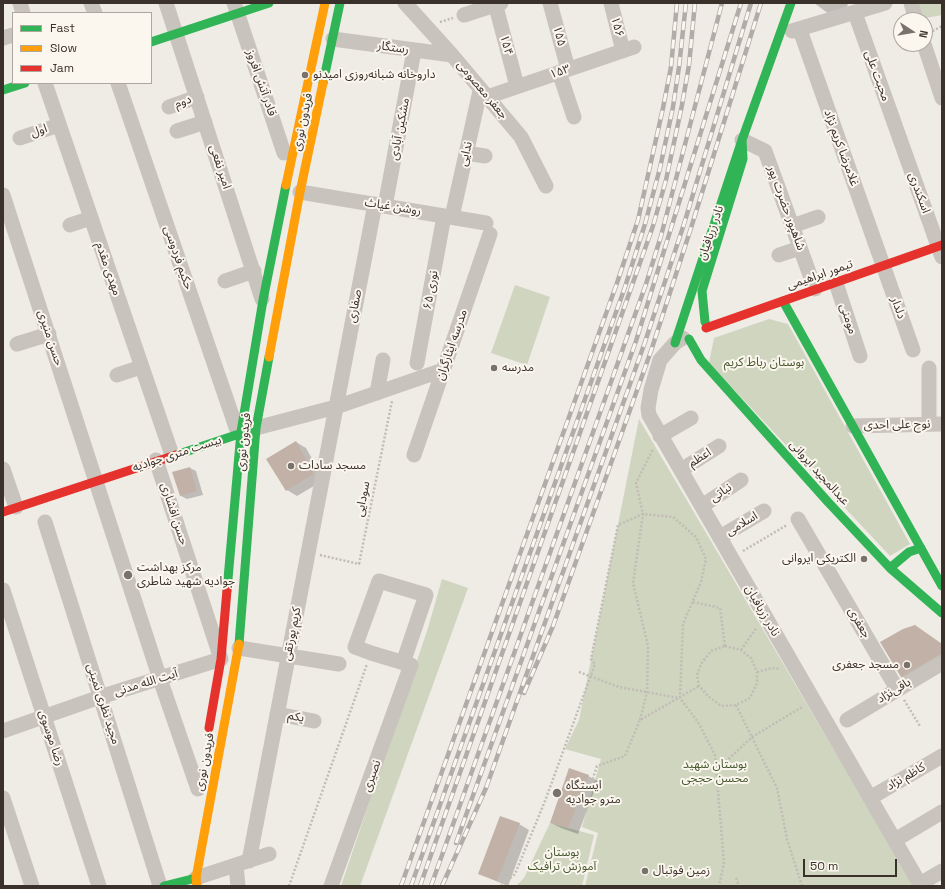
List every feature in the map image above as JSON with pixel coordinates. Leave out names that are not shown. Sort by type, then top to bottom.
[{"type":"main road","points":[[152,42],[235,8],[269,3]]},
{"type":"main road","name":"فریدون نوری","points":[[208,736],[221,659],[240,433],[263,300],[325,3]]},
{"type":"main road","name":"فریدون نوری","points":[[188,881],[239,648],[256,428],[300,192],[340,3]]},
{"type":"main road","name":"نادر زربافیان","points":[[683,336],[683,316],[742,140],[791,3]]},
{"type":"main road","points":[[318,36],[333,39]]},
{"type":"main road","points":[[3,90],[22,84]]},
{"type":"main road","name":"نادر زربافیان","points":[[704,331],[702,291],[743,159],[742,140]]},
{"type":"main road","points":[[285,189],[300,192]]},
{"type":"main road","name":"تیمور ابراهیمی","points":[[704,331],[815,289],[883,266],[941,250]]},
{"type":"main road","points":[[784,301],[942,586]]},
{"type":"main road","points":[[690,317],[698,317],[704,331],[697,340],[683,336],[690,317]]},
{"type":"main road","name":"عبدالمجید ایروانی","points":[[683,336],[701,360],[828,502],[890,568],[942,613]]},
{"type":"main road","name":"بیست متری جوادیه","points":[[9,510],[256,428]]},
{"type":"main road","points":[[890,568],[909,552],[921,548]]},
{"type":"main road","name":"فریدون نوری","points":[[198,793],[202,766]]},
{"type":"main road","points":[[164,886],[188,881]]},
{"type":"street","name":"امیر نفعی","points":[[166,3],[205,122],[225,168],[263,300]]},
{"type":"street","name":"جعفر معصومی","points":[[406,3],[521,137],[546,186]]},
{"type":"street","name":"۱۵۵","points":[[550,3],[563,71],[574,117]]},
{"type":"street","name":"۱۵۶","points":[[611,3],[628,49]]},
{"type":"street","points":[[780,34],[802,30],[885,3]]},
{"type":"street","points":[[464,15],[497,4]]},
{"type":"street","name":"۱۵۴","points":[[497,4],[517,86]]},
{"type":"street","name":"قادر آتش افروز","points":[[235,8],[284,153]]},
{"type":"street","name":"محبت علی","points":[[855,13],[900,138]]},
{"type":"street","name":"غلامرضا کریم نژاد","points":[[802,30],[801,33],[883,266]]},
{"type":"street","name":"رستگار","points":[[333,39],[452,55]]},
{"type":"street","name":"۱۵۳","points":[[483,94],[517,86],[628,49]]},
{"type":"street","name":"مشکین آبادی","points":[[380,205],[414,51]]},
{"type":"street","points":[[927,52],[942,98]]},
{"type":"street","name":"مهدی مقدم","points":[[44,84],[172,455]]},
{"type":"street","name":"حکیم فردوسی","points":[[118,84],[240,433]]},
{"type":"street","name":"ندایی","points":[[448,217],[483,94]]},
{"type":"street","name":"دوم","points":[[169,107],[197,97]]},
{"type":"street","points":[[177,131],[205,122]]},
{"type":"street","name":"اول","points":[[20,138],[59,125]]},
{"type":"street","name":"اسکندری","points":[[900,138],[941,250]]},
{"type":"street","name":"شاهپور حضرت پور","points":[[742,140],[765,150],[815,289]]},
{"type":"street","points":[[466,153],[485,156]]},
{"type":"street","name":"روشن غیاث","points":[[300,192],[448,217],[488,229]]},
{"type":"street","name":"حسن منیری","points":[[3,195],[198,793]]},
{"type":"street","name":"صفاری","points":[[336,407],[380,205]]},
{"type":"street","name":"نوری ۶۵","points":[[417,363],[448,217]]},
{"type":"street","points":[[792,226],[818,217]]},
{"type":"street","points":[[70,225],[91,218]]},
{"type":"street","name":"مدرسه ایثارگران","points":[[414,455],[488,229]]},
{"type":"street","points":[[779,255],[800,248]]},
{"type":"street","name":"دلدار","points":[[883,266],[913,350]]},
{"type":"street","points":[[225,281],[254,271]]},
{"type":"street","name":"مومنی","points":[[836,282],[860,356]]},
{"type":"street","points":[[17,344],[49,334]]},
{"type":"street","name":"نادر زربافیان","points":[[683,336],[660,360],[648,408],[649,415],[921,885]]},
{"type":"street","points":[[377,393],[383,360]]},
{"type":"street","points":[[117,375],[141,367]]},
{"type":"street","points":[[929,368],[936,424]]},
{"type":"street","name":"بیست متری جوادیه","points":[[256,428],[336,407],[443,370]]},
{"type":"street","name":"کریم پورتقی","points":[[242,863],[277,714],[336,407]]},
{"type":"street","points":[[660,436],[691,418]]},
{"type":"street","name":"نوح علی احدی","points":[[853,426],[936,424]]},
{"type":"street","name":"اعظم","points":[[681,470],[719,446]]},
{"type":"street","name":"حسن افشاری","points":[[156,460],[221,659]]},
{"type":"street","points":[[3,470],[9,510]]},
{"type":"street","name":"نباتی","points":[[702,506],[740,480]]},
{"type":"street","name":"اسلامی","points":[[720,537],[764,511]]},
{"type":"street","name":"جعفری","points":[[798,519],[898,689]]},
{"type":"street","name":"مجید نظری نمینی","points":[[45,522],[160,886]]},
{"type":"street","name":"نصیری","points":[[331,886],[407,664],[426,595],[379,581],[355,647],[371,653]]},
{"type":"street","name":"رضا موسوی","points":[[3,590],[99,886]]},
{"type":"street","points":[[239,648],[339,664]]},
{"type":"street","points":[[371,653],[407,664]]},
{"type":"street","name":"آیت‌ الله مدنی","points":[[3,731],[44,718],[100,697],[221,659]]},
{"type":"street","name":"باقی‌نژاد","points":[[847,720],[942,662]]},
{"type":"street","name":"یکم","points":[[277,714],[314,721]]},
{"type":"street","name":"کاظم نژاد","points":[[870,798],[942,756]]},
{"type":"street","points":[[3,798],[32,886]]},
{"type":"street","points":[[895,840],[942,812]]},
{"type":"street","points":[[188,881],[269,854]]},
{"type":"street","points":[[238,886],[242,863]]},
{"type":"street","points":[[921,885],[942,871]]},
{"type":"path","points":[[426,26],[464,15]]},
{"type":"path","points":[[933,31],[942,26]]},
{"type":"path","name":"سودایی","points":[[308,552],[359,564],[395,386]]},
{"type":"path","points":[[585,802],[597,766],[625,756],[640,720],[647,692],[648,646],[633,583],[643,514],[636,483],[660,436]]},
{"type":"path","points":[[501,886],[515,874],[545,801],[595,664],[591,659],[618,525],[643,514],[672,517],[696,537],[706,559],[701,582],[683,624],[680,698],[698,722],[715,755],[724,863],[719,886]]},
{"type":"path","points":[[732,557],[798,519]]},
{"type":"path","points":[[692,602],[720,608],[725,646]]},
{"type":"path","points":[[742,650],[765,615]]},
{"type":"path","points":[[725,646],[742,650],[752,658],[757,672],[757,683],[750,698],[736,705],[720,706],[699,686],[697,675],[701,664],[711,652],[725,646]]},
{"type":"path","points":[[289,886],[371,653]]},
{"type":"path","points":[[757,672],[772,668],[797,672]]},
{"type":"path","points":[[579,672],[619,687],[680,698]]},
{"type":"path","points":[[640,720],[699,686]]},
{"type":"path","points":[[898,689],[920,726]]},
{"type":"path","points":[[716,770],[752,737],[814,700]]},
{"type":"path","points":[[736,705],[777,788],[787,839],[802,886]]},
{"type":"path","points":[[736,878],[739,886]]},
{"type":"green space","points":[[914,3],[942,3],[942,15],[933,17],[933,12],[918,12]]},
{"type":"green space","points":[[515,285],[550,297],[527,365],[491,353]]},
{"type":"green space","name":"بوستان رباط کریم","points":[[769,319],[788,324],[910,544],[890,556],[709,363],[714,338]]},
{"type":"green space","name":"بوستان شهید محسن حججی","points":[[639,419],[914,886],[585,886],[598,833],[582,827],[601,759],[565,749],[579,720]]},
{"type":"green space","points":[[442,579],[468,588],[360,886],[341,886],[428,628]]},
{"type":"green space","name":"بوستان آموزش ترافیک","points":[[550,823],[594,835],[582,886],[516,886],[524,878]]},
{"type":"building","name":"مسجد سادات","points":[[296,441],[314,474],[286,491],[266,459]]},
{"type":"building","points":[[190,467],[197,491],[180,496],[172,472]]},
{"type":"building","name":"مسجد جعفری","points":[[915,625],[942,644],[942,653],[901,677],[880,642],[903,629]]},
{"type":"building","points":[[569,768],[589,775],[568,828],[550,823]]},
{"type":"building","points":[[500,816],[520,823],[497,881],[478,874]]},
{"type":"railway","points":[[401,886],[617,283],[638,220],[671,67],[677,3]]},
{"type":"railway","points":[[411,886],[625,287],[645,224],[660,168],[673,107],[686,3]]},
{"type":"railway","points":[[420,886],[653,226],[666,180],[682,105],[689,65],[695,3]]},
{"type":"railway","points":[[431,886],[646,284],[661,236],[722,3]]},
{"type":"railway","points":[[456,843],[636,341],[741,3]]},
{"type":"railway","points":[[442,886],[486,788],[645,342],[684,224],[751,3]]},
{"type":"railway","points":[[524,693],[553,626],[651,351],[761,3]]},
{"type":"traffic: fast","points":[[152,42],[269,3]]},
{"type":"traffic: fast","points":[[323,83],[340,3]]},
{"type":"traffic: fast","points":[[742,140],[791,3]]},
{"type":"traffic: fast","points":[[3,90],[22,84]]},
{"type":"traffic: fast","points":[[675,343],[742,140],[743,159],[702,291],[705,322]]},
{"type":"traffic: fast","points":[[227,590],[241,432],[263,300],[286,185]]},
{"type":"traffic: fast","points":[[783,301],[942,586]]},
{"type":"traffic: fast","points":[[689,339],[701,360],[828,502],[890,568],[942,613]]},
{"type":"traffic: fast","points":[[239,644],[256,428],[269,357]]},
{"type":"traffic: fast","points":[[176,455],[254,429]]},
{"type":"traffic: fast","points":[[890,568],[909,552],[921,548]]},
{"type":"traffic: fast","points":[[164,886],[196,878]]},
{"type":"traffic: slow","points":[[286,185],[325,3]]},
{"type":"traffic: slow","points":[[269,357],[300,192],[323,83]]},
{"type":"traffic: slow","points":[[197,886],[196,878],[239,644]]},
{"type":"traffic: jam","points":[[706,328],[942,245]]},
{"type":"traffic: jam","points":[[3,512],[176,455]]},
{"type":"traffic: jam","points":[[209,728],[221,659],[227,590]]},
{"type":"place","name":"داروخانه شبانه‌روزی امیدنو","points":[[305,75]]},
{"type":"place","name":"مدرسه","points":[[494,368]]},
{"type":"place","name":"مسجد سادات","points":[[291,466]]},
{"type":"place","name":"الکتریکی ایروانی","points":[[864,559]]},
{"type":"place","name":"مرکز بهداشت جوادیه شهید شاطری","points":[[128,575]]},
{"type":"place","name":"مسجد جعفری","points":[[907,665]]},
{"type":"place","name":"ایستگاه مترو جوادیه","points":[[557,793]]},
{"type":"place","name":"زمین فوتبال","points":[[645,871]]}]
